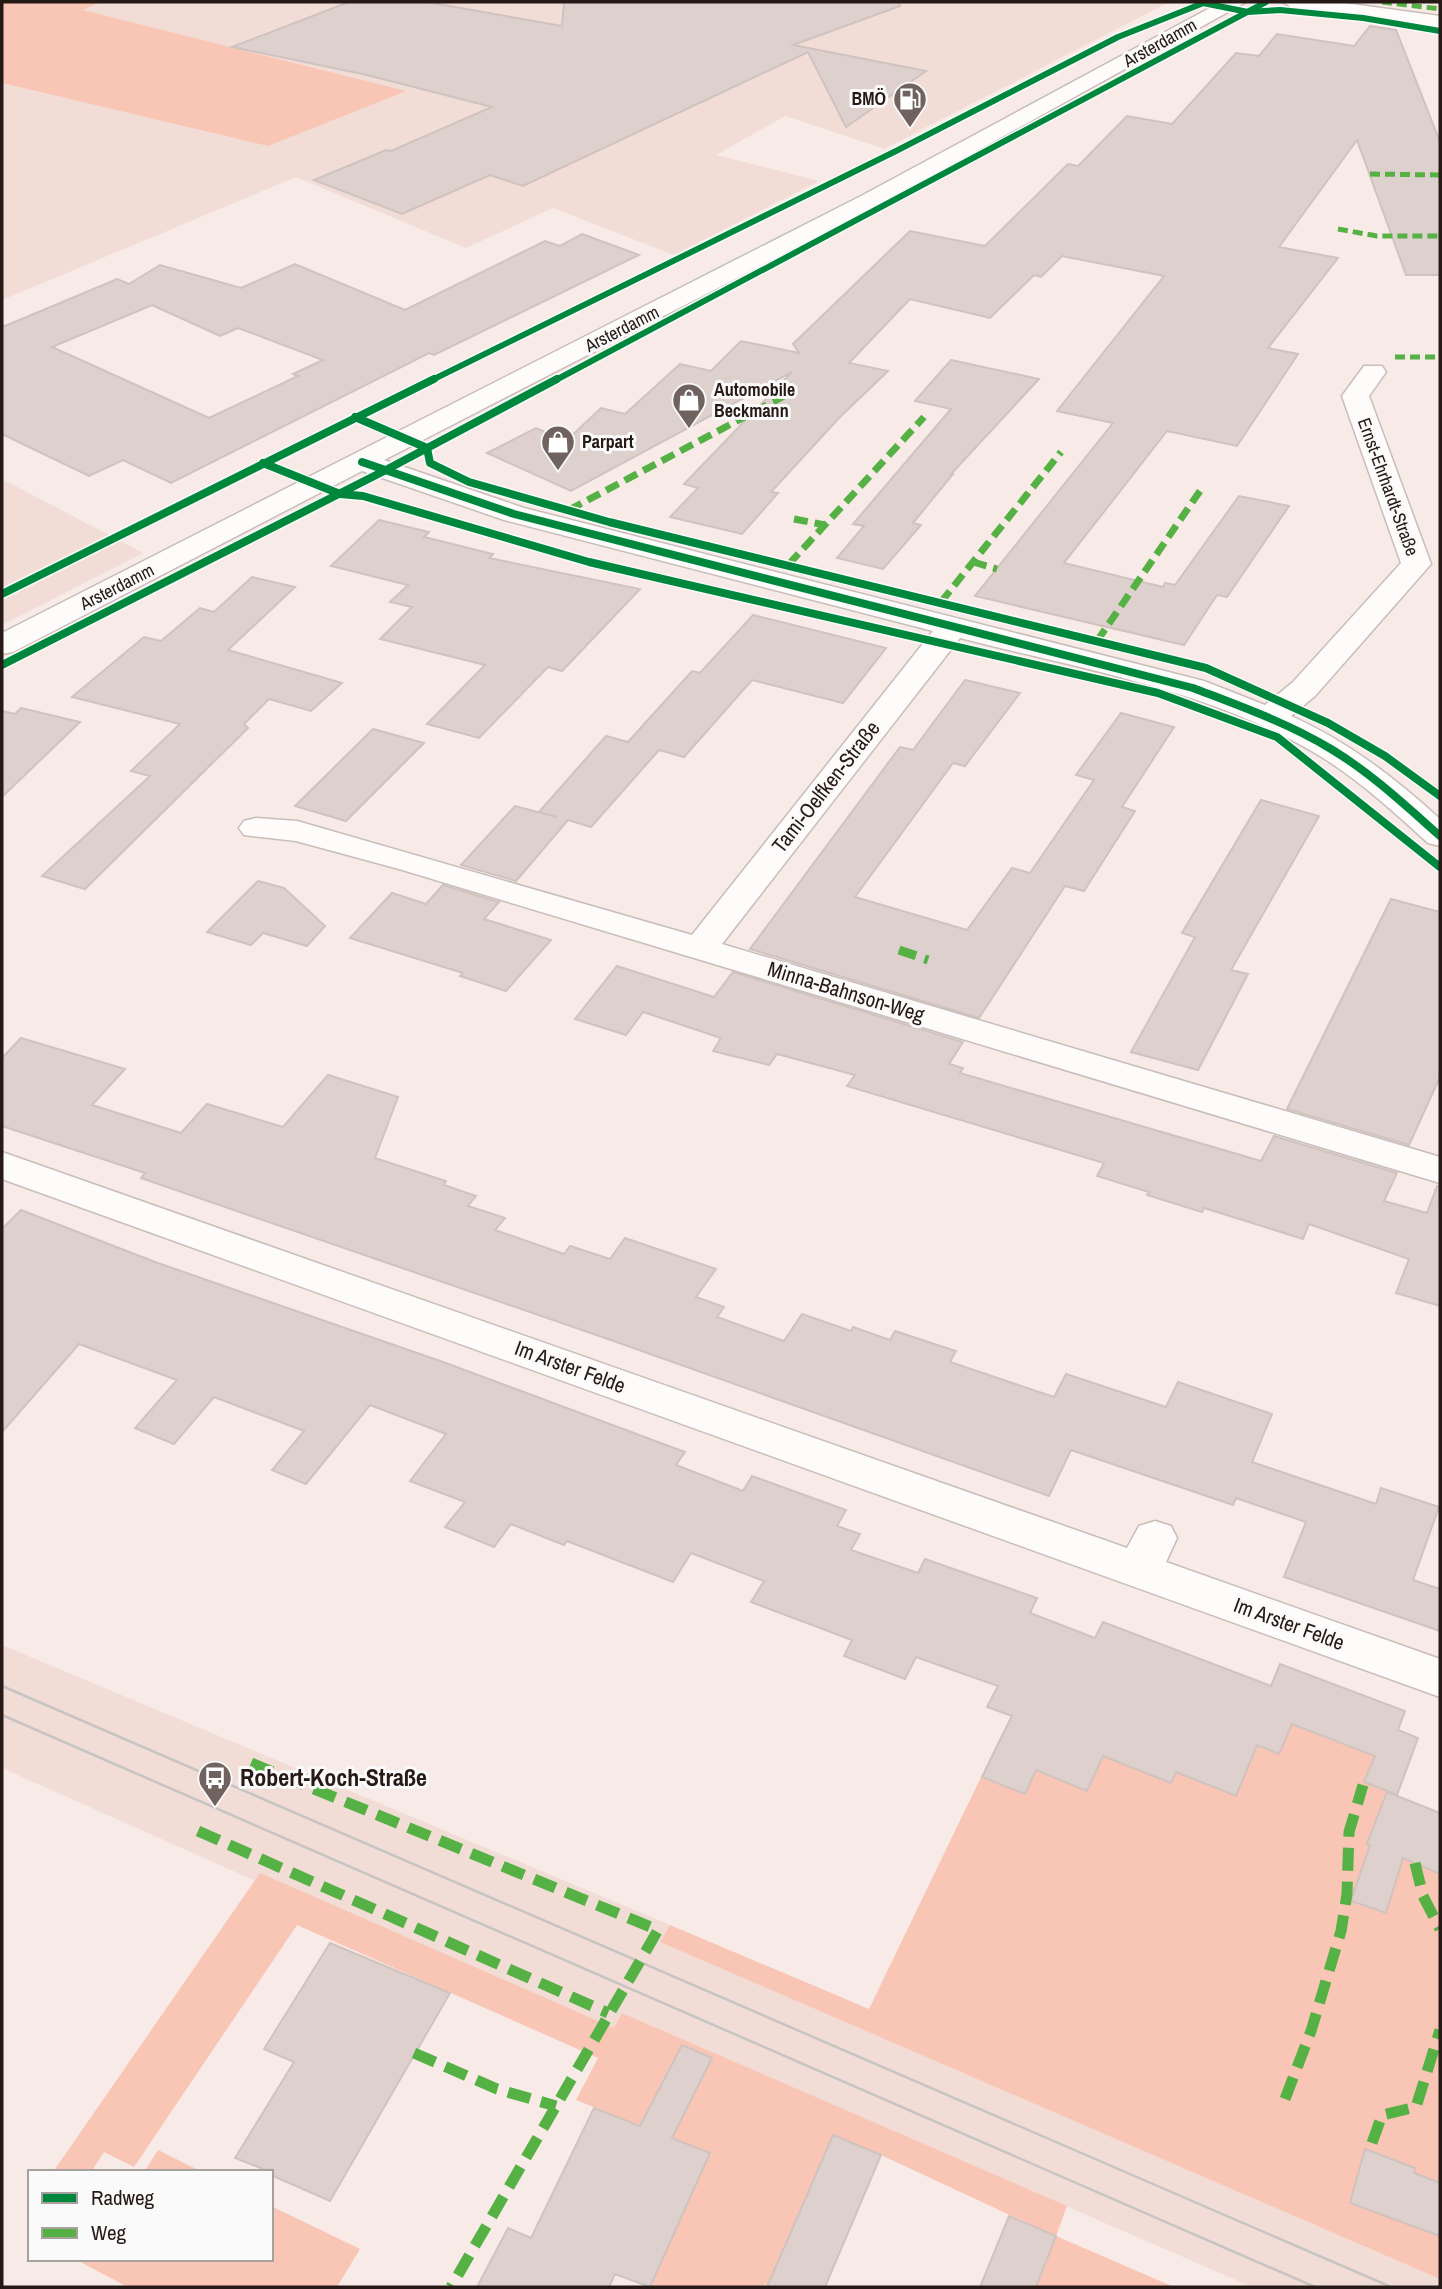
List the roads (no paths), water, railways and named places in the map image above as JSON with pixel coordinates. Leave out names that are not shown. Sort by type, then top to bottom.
[{"type":"street","name":"Arsterdamm","points":[[2,645],[872,200],[1236,2]]},
{"type":"street","points":[[1293,2],[1440,22]]},
{"type":"street","name":"Ernst-Ehrhardt-Straße","points":[[1269,717],[1304,689],[1428,564],[1355,396],[1373,372]]},
{"type":"street","points":[[362,462],[514,514],[1194,688],[1269,717],[1330,749],[1378,781],[1440,835]]},
{"type":"street","name":"Tami-Oelfken-Straße","points":[[700,948],[953,626]]},
{"type":"street","name":"Minna-Bahnson-Weg","points":[[256,828],[297,831],[348,845],[1436,1169]]},
{"type":"street","name":"Im Arster Felde","points":[[2,1164],[1147,1554],[1440,1678]]},
{"type":"tram line","points":[[2,1686],[1391,2287]]},
{"type":"tram line","points":[[2,1715],[1315,2287]]},
{"type":"place","name":"BMÖ","points":[[910,129]]},
{"type":"place","name":"Automobile Beckmann","points":[[689,430]]},
{"type":"place","name":"Parpart","points":[[558,472]]},
{"type":"place","name":"Robert-Koch-Straße","points":[[215,1808]]}]
